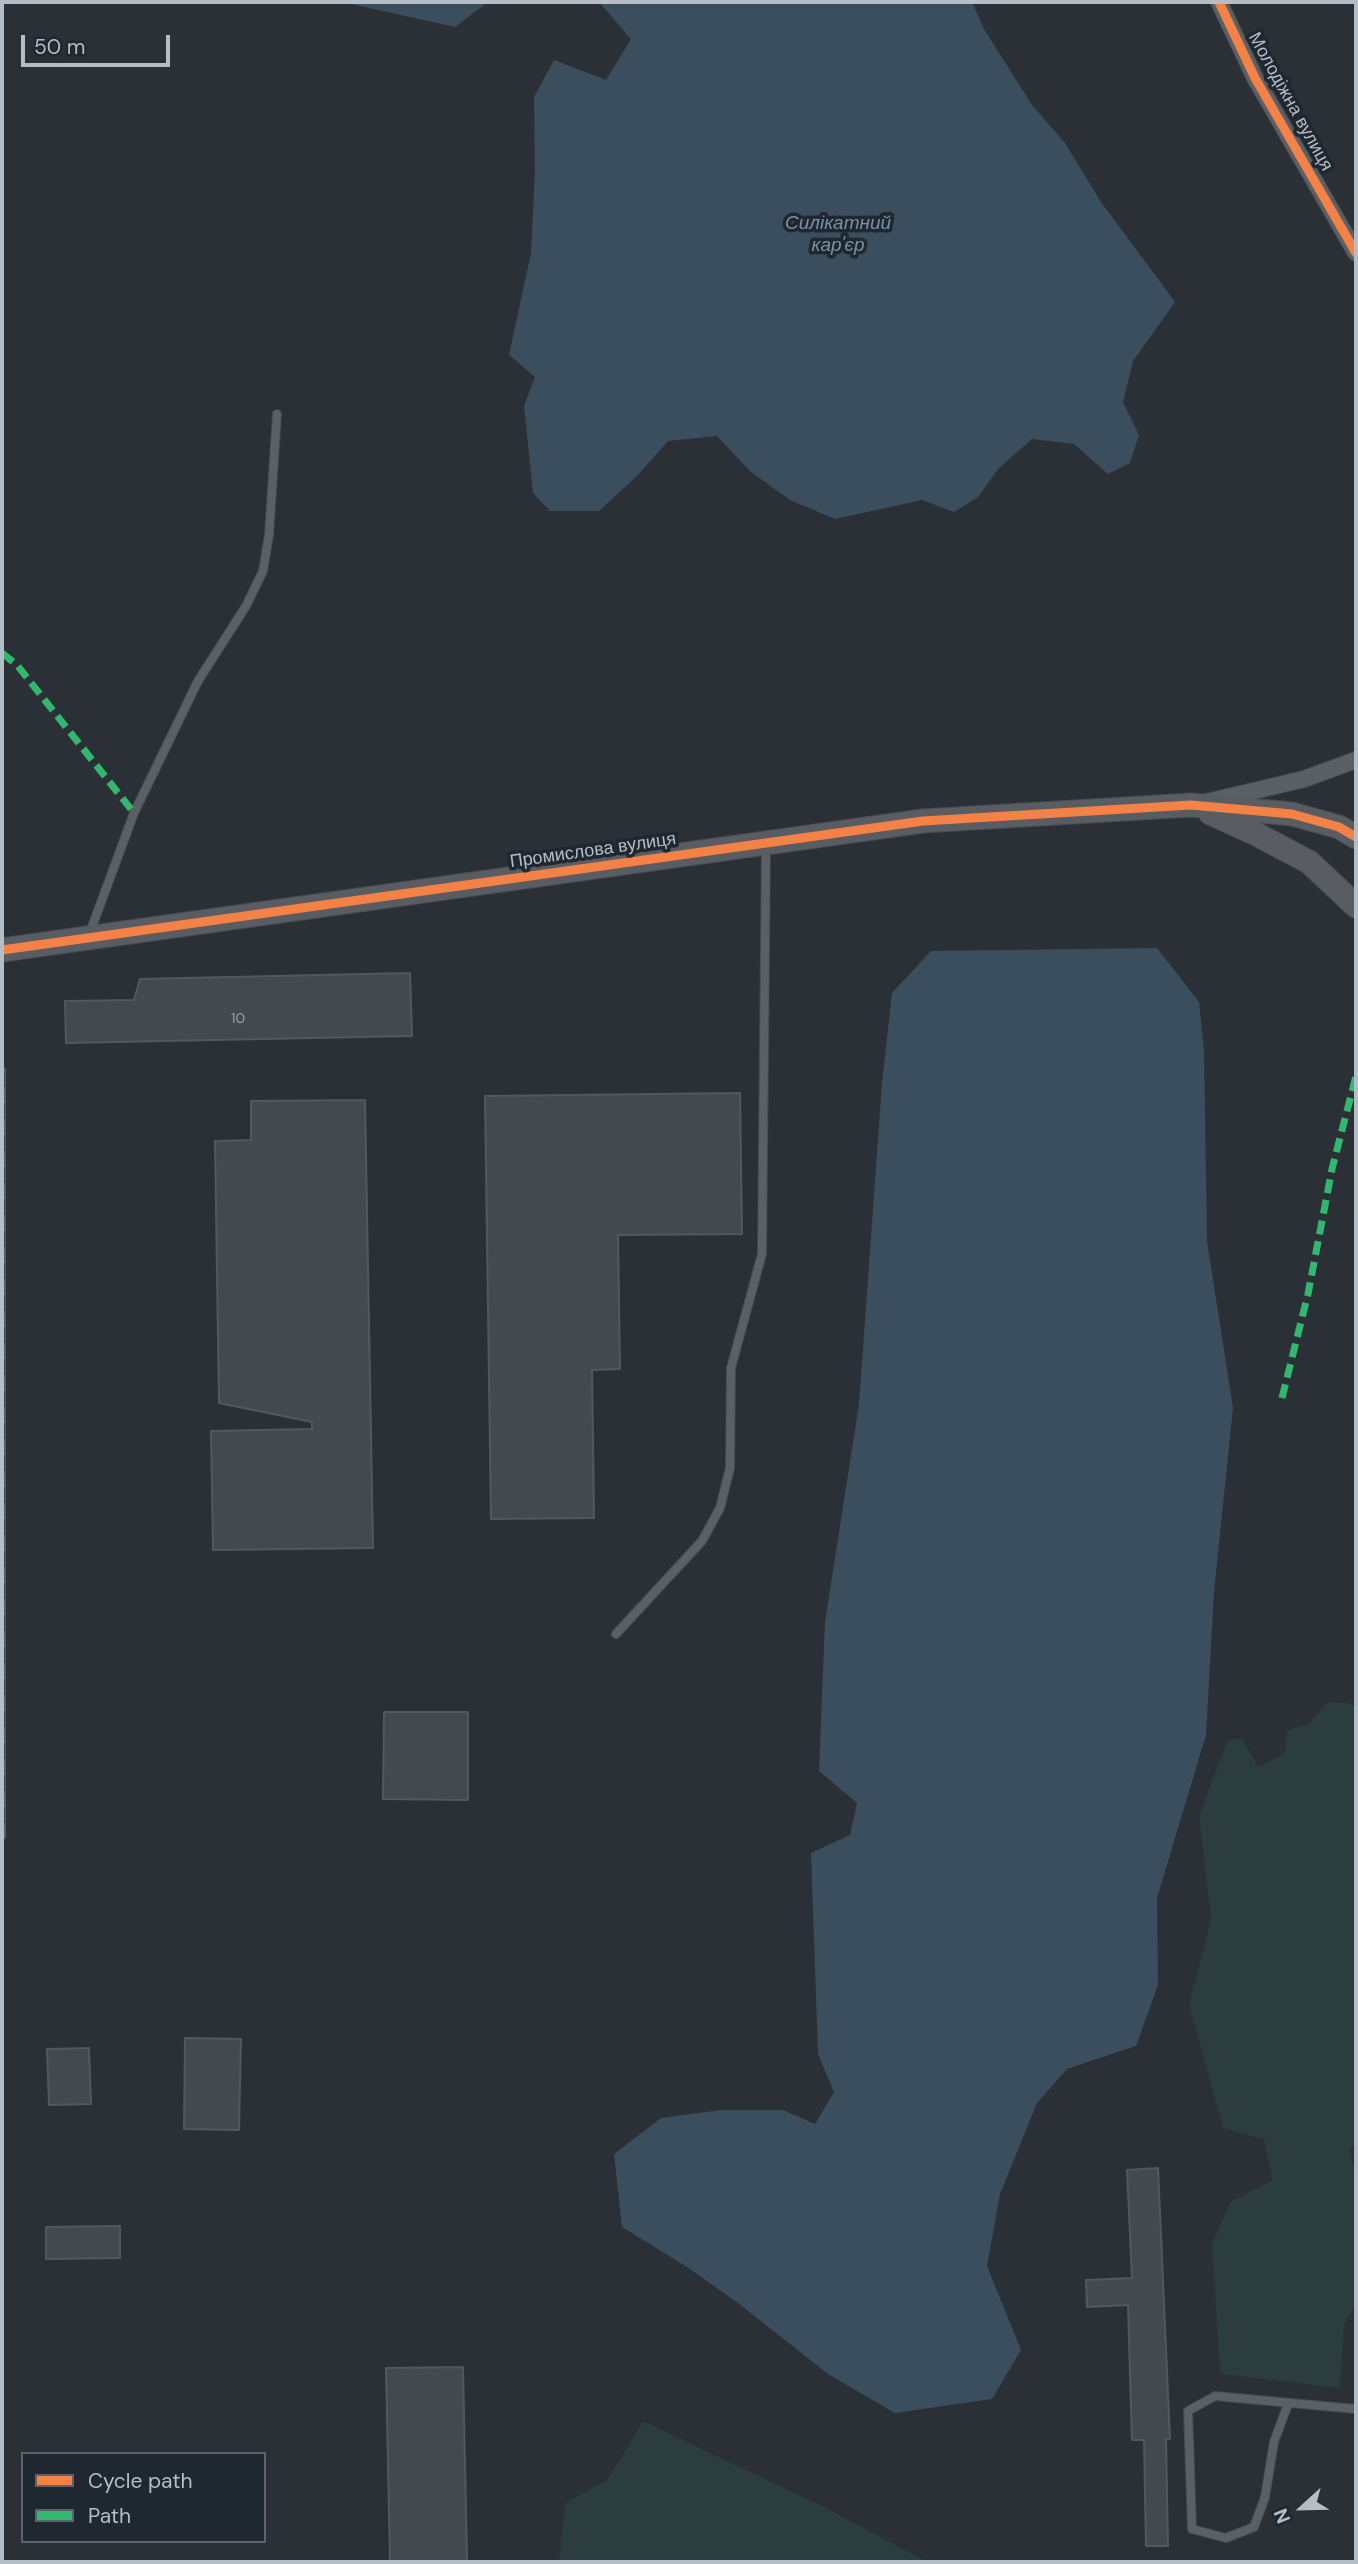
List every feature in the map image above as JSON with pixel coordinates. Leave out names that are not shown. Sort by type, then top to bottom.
[{"type":"street","name":"Молодіжна вулиця","points":[[1219,2],[1255,78],[1356,253]]},
{"type":"street","points":[[1191,805],[1304,779],[1356,760]]},
{"type":"street","name":"Промислова вулиця","points":[[2,950],[923,821],[1191,805],[1292,814],[1339,827],[1356,837]]},
{"type":"street","points":[[1191,805],[1256,834],[1309,862],[1356,906]]},
{"type":"lane","points":[[88,938],[134,813],[198,681],[246,606],[263,571],[269,535],[277,414]]},
{"type":"lane","points":[[617,1634],[702,1541],[720,1508],[730,1468],[731,1368],[762,1254],[766,843]]},
{"type":"lane","points":[[1288,2404],[1274,2442],[1265,2497],[1254,2527],[1226,2538],[1192,2529],[1188,2411],[1215,2396],[1356,2409]]},
{"type":"shaded area","points":[[1327,1702],[1349,1703],[1356,1707],[1356,2145],[1349,2148],[1356,2178],[1356,2303],[1344,2325],[1340,2388],[1220,2374],[1212,2244],[1230,2202],[1272,2180],[1264,2140],[1223,2128],[1189,2005],[1211,1918],[1199,1816],[1227,1741],[1242,1738],[1258,1767],[1285,1753],[1287,1731],[1308,1724]]},
{"type":"shaded area","points":[[643,2421],[824,2507],[928,2562],[559,2562],[565,2503],[607,2480]]},
{"type":"water","points":[[342,2],[488,2],[455,27]]},
{"type":"water","name":"Силікатний кар'єр","points":[[599,2],[972,2],[984,29],[1032,105],[1065,143],[1101,202],[1175,302],[1133,361],[1123,402],[1139,435],[1130,463],[1108,474],[1074,444],[1032,439],[998,469],[978,497],[954,512],[922,500],[835,519],[790,500],[751,472],[717,436],[668,441],[638,475],[599,511],[550,511],[533,493],[524,406],[535,377],[509,355],[531,253],[535,171],[534,97],[554,60],[606,80],[631,39]]},
{"type":"water","points":[[1157,948],[1199,1002],[1204,1051],[1207,1241],[1233,1408],[1214,1592],[1206,1735],[1157,1898],[1158,1985],[1136,2046],[1067,2069],[1037,2103],[1000,2194],[987,2266],[1021,2350],[992,2399],[895,2413],[828,2374],[738,2303],[687,2267],[622,2227],[614,2154],[661,2118],[721,2110],[783,2110],[815,2124],[834,2092],[818,2054],[811,1853],[850,1835],[857,1803],[819,1771],[825,1622],[859,1404],[882,1083],[892,993],[931,951]]},
{"type":"building","points":[[410,973],[412,1036],[66,1043],[65,1001],[134,1000],[140,979]]},
{"type":"building","points":[[740,1093],[742,1234],[618,1235],[620,1369],[592,1370],[594,1518],[491,1519],[485,1096]]},
{"type":"building","points":[[365,1100],[373,1548],[213,1550],[211,1431],[312,1429],[312,1422],[219,1403],[215,1141],[251,1140],[251,1101]]},
{"type":"building","points":[[384,1712],[468,1712],[468,1800],[383,1799]]},
{"type":"building","points":[[185,2038],[241,2039],[239,2130],[184,2129]]},
{"type":"building","points":[[89,2048],[91,2104],[49,2105],[47,2049]]},
{"type":"building","points":[[1158,2168],[1170,2439],[1166,2439],[1168,2546],[1146,2546],[1144,2440],[1132,2440],[1128,2305],[1087,2307],[1086,2280],[1132,2278],[1127,2170]]},
{"type":"building","points":[[120,2226],[120,2258],[46,2259],[46,2227]]},
{"type":"building","points":[[463,2367],[467,2562],[390,2562],[386,2368]]},
{"type":"railway","points":[[2,1071],[2,1836]]},
{"type":"marked path","points":[[2,653],[17,665],[134,813]]},
{"type":"marked path","points":[[1282,1398],[1308,1294],[1332,1169],[1356,1076]]},
{"type":"cycle path","points":[[1219,2],[1255,78],[1356,253]]},
{"type":"cycle path","points":[[2,950],[923,821],[1191,805],[1292,814],[1339,827],[1356,837]]}]
